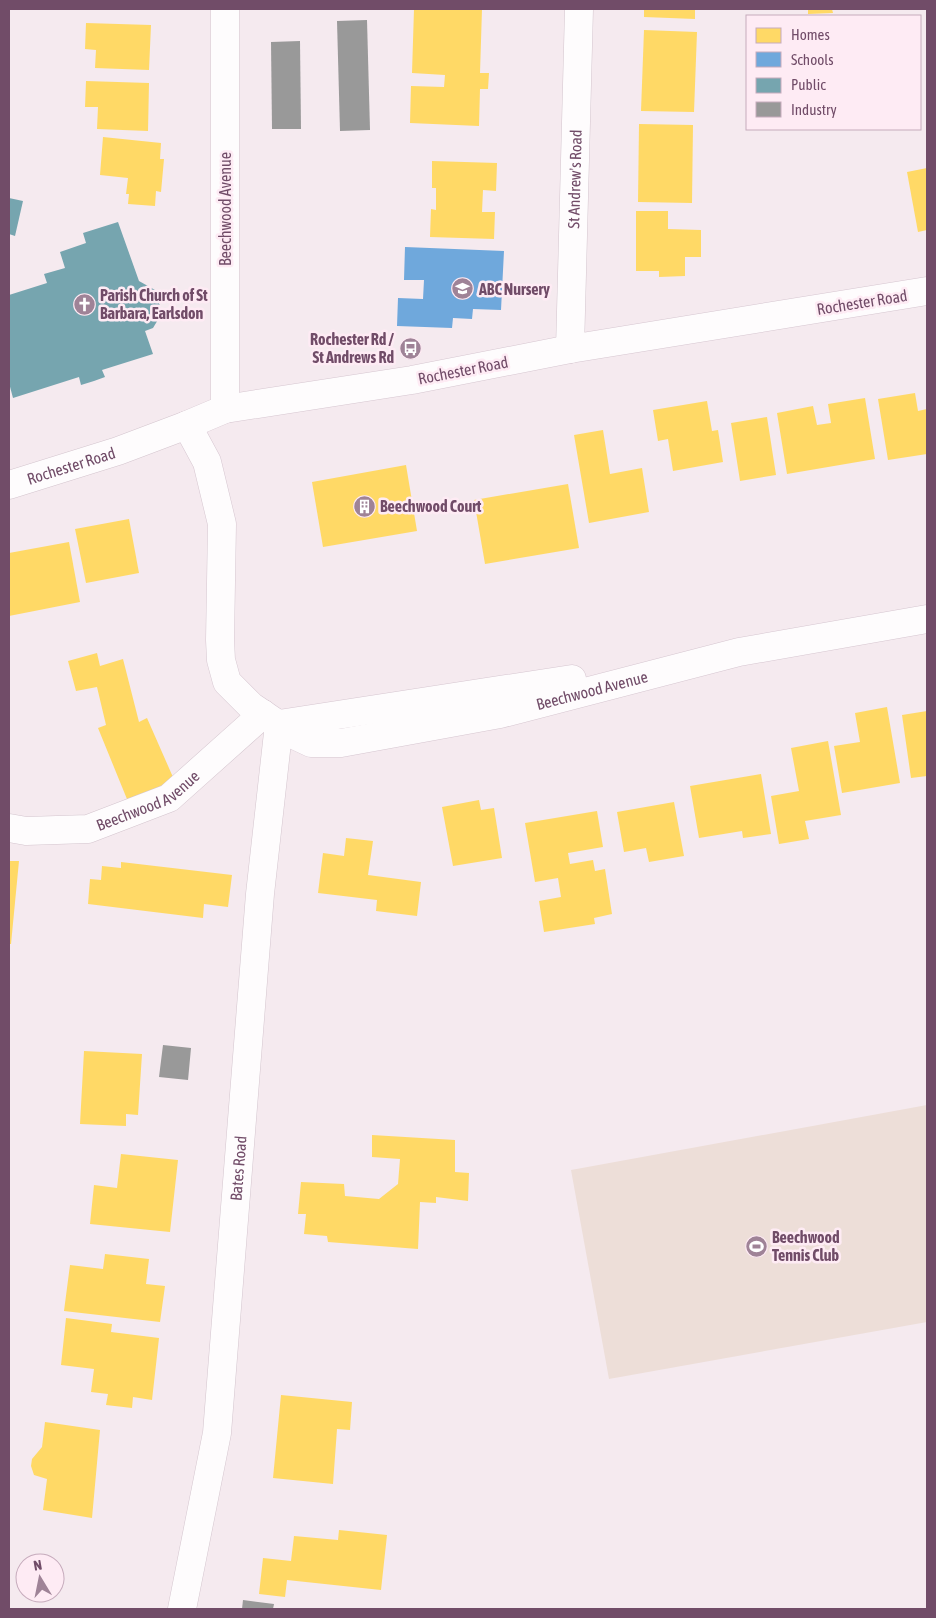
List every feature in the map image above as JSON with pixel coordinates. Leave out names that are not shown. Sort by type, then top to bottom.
[{"type":"street","name":"Beechwood Avenue","points":[[225,9],[225,409]]},
{"type":"street","name":"St Andrew's Road","points":[[570,350],[579,9]]},
{"type":"street","name":"Rochester Road","points":[[9,485],[102,457],[225,409],[412,380],[570,350],[927,291]]},
{"type":"street","points":[[187,425],[208,462],[222,524],[220,660],[226,682],[239,696],[271,719],[739,652],[927,620]]},
{"type":"street","name":"Beechwood Avenue","points":[[9,828],[26,831],[88,829],[169,798],[271,719]]},
{"type":"street","name":"Bates Road","points":[[182,1609],[217,1433],[260,894],[271,719]]},
{"type":"shaded area","name":"Beechwood Tennis Club","points":[[927,1105],[927,1322],[609,1379],[571,1170]]},
{"type":"building: Homes","points":[[414,9],[482,9],[480,73],[489,73],[488,89],[480,89],[479,126],[410,123],[411,86],[444,87],[445,75],[412,73]]},
{"type":"building: Homes","points":[[644,9],[695,9],[695,19],[644,17]]},
{"type":"building: Homes","points":[[808,9],[832,9],[833,13],[808,14]]},
{"type":"building: Homes","points":[[86,23],[151,25],[149,70],[95,68],[96,50],[85,49]]},
{"type":"building: Homes","points":[[644,30],[697,32],[694,112],[641,111]]},
{"type":"building: Homes","points":[[86,81],[149,83],[148,131],[97,129],[98,107],[85,107]]},
{"type":"building: Homes","points":[[639,124],[693,125],[692,203],[638,202]]},
{"type":"building: Homes","points":[[103,137],[161,143],[160,159],[164,159],[161,192],[156,191],[155,206],[128,204],[129,194],[126,194],[128,178],[100,175]]},
{"type":"building: Homes","points":[[432,161],[497,163],[496,191],[483,190],[482,212],[495,212],[494,239],[430,237],[431,209],[436,210],[436,188],[432,188]]},
{"type":"building: Homes","points":[[927,168],[927,230],[918,232],[907,172]]},
{"type":"building: Homes","points":[[636,211],[668,211],[668,229],[701,230],[701,257],[685,257],[685,276],[659,277],[659,271],[636,271]]},
{"type":"building: Homes","points":[[915,393],[918,411],[927,409],[927,454],[888,460],[878,399]]},
{"type":"building: Homes","points":[[865,398],[875,459],[787,474],[777,413],[813,406],[817,425],[831,423],[828,404]]},
{"type":"building: Homes","points":[[707,401],[712,431],[718,430],[723,462],[673,471],[668,439],[658,441],[653,410]]},
{"type":"building: Homes","points":[[767,417],[776,475],[740,481],[731,423]]},
{"type":"building: Homes","points":[[603,430],[610,474],[642,468],[649,512],[589,523],[574,435]]},
{"type":"building: Homes","name":"Beechwood Court","points":[[406,465],[417,531],[323,547],[312,482]]},
{"type":"building: Homes","name":"Beechwood Court","points":[[568,484],[579,548],[485,564],[474,500]]},
{"type":"building: Homes","points":[[129,519],[139,573],[86,583],[75,529]]},
{"type":"building: Homes","points":[[69,542],[80,602],[9,616],[9,553]]},
{"type":"building: Homes","points":[[97,653],[100,666],[123,659],[139,722],[147,718],[176,784],[129,804],[98,728],[106,725],[97,687],[76,691],[68,661]]},
{"type":"building: Homes","points":[[887,707],[900,783],[842,793],[834,746],[860,742],[855,713]]},
{"type":"building: Homes","points":[[927,711],[927,776],[911,778],[902,715]]},
{"type":"building: Homes","points":[[828,741],[841,815],[805,821],[809,839],[779,844],[771,796],[799,791],[791,748]]},
{"type":"building: Homes","points":[[761,774],[771,834],[743,838],[742,831],[699,838],[690,786]]},
{"type":"building: Homes","points":[[479,800],[481,810],[494,808],[502,858],[453,866],[442,807]]},
{"type":"building: Homes","points":[[674,802],[684,856],[649,862],[646,848],[624,852],[617,812]]},
{"type":"building: Homes","points":[[597,811],[603,847],[568,853],[570,864],[593,860],[595,871],[605,869],[612,914],[594,918],[595,924],[544,932],[539,901],[561,897],[558,878],[535,882],[525,823]]},
{"type":"building: Homes","points":[[346,838],[373,841],[368,875],[421,882],[417,916],[376,911],[377,900],[318,893],[323,853],[344,856]]},
{"type":"building: Homes","points":[[9,861],[19,861],[11,944],[9,944]]},
{"type":"building: Homes","points":[[121,862],[232,875],[228,907],[204,904],[203,918],[88,904],[90,879],[101,880],[102,866],[121,868]]},
{"type":"building: Homes","points":[[84,1051],[142,1054],[138,1115],[126,1114],[126,1126],[80,1124]]},
{"type":"building: Homes","points":[[372,1135],[455,1140],[455,1172],[469,1173],[468,1201],[436,1197],[436,1203],[420,1202],[418,1249],[328,1242],[327,1236],[304,1234],[306,1214],[298,1214],[301,1182],[344,1184],[345,1196],[379,1199],[398,1184],[400,1159],[372,1157]]},
{"type":"building: Homes","points":[[121,1154],[178,1160],[170,1232],[90,1224],[94,1185],[117,1188]]},
{"type":"building: Homes","points":[[105,1254],[149,1259],[146,1284],[165,1286],[160,1322],[64,1311],[70,1265],[103,1269]]},
{"type":"building: Homes","points":[[66,1318],[112,1324],[111,1332],[159,1338],[152,1400],[133,1397],[132,1408],[106,1405],[108,1394],[91,1392],[94,1369],[61,1365]]},
{"type":"building: Homes","points":[[281,1395],[352,1402],[350,1430],[337,1429],[333,1484],[273,1478]]},
{"type":"building: Homes","points":[[45,1422],[100,1430],[92,1518],[43,1510],[47,1479],[34,1475],[31,1466],[32,1459],[42,1447]]},
{"type":"building: Homes","points":[[339,1530],[387,1535],[381,1590],[287,1580],[285,1597],[259,1594],[263,1558],[291,1561],[294,1536],[338,1540]]},
{"type":"building: Schools","name":"ABC Nursery","points":[[405,247],[504,251],[501,310],[473,309],[472,319],[453,318],[452,328],[397,326],[398,298],[423,299],[424,280],[404,280]]},
{"type":"building: Public","points":[[9,198],[23,201],[15,236],[9,234]]},
{"type":"building: Public","name":"Parish Church of St Barbara, Earlsdon","points":[[118,222],[139,281],[155,290],[162,313],[153,328],[145,331],[153,354],[102,370],[105,377],[94,381],[81,385],[79,377],[13,398],[9,383],[9,295],[47,283],[44,274],[65,268],[60,252],[86,243],[83,233]]},
{"type":"building: Industry","points":[[367,20],[370,130],[340,131],[337,21]]},
{"type":"building: Industry","points":[[300,41],[301,129],[272,129],[271,42]]},
{"type":"building: Industry","points":[[163,1045],[191,1048],[188,1080],[159,1077]]},
{"type":"building: Industry","points":[[243,1600],[274,1604],[273,1609],[242,1609]]},
{"type":"place","name":"ABC Nursery","points":[[463,289]]},
{"type":"place","name":"Parish Church of St Barbara, Earlsdon","points":[[84,304]]},
{"type":"place","name":"Rochester Rd / St Andrews Rd","points":[[410,348]]},
{"type":"place","name":"Beechwood Court","points":[[364,506]]},
{"type":"place","name":"Beechwood Tennis Club","points":[[756,1246]]}]
